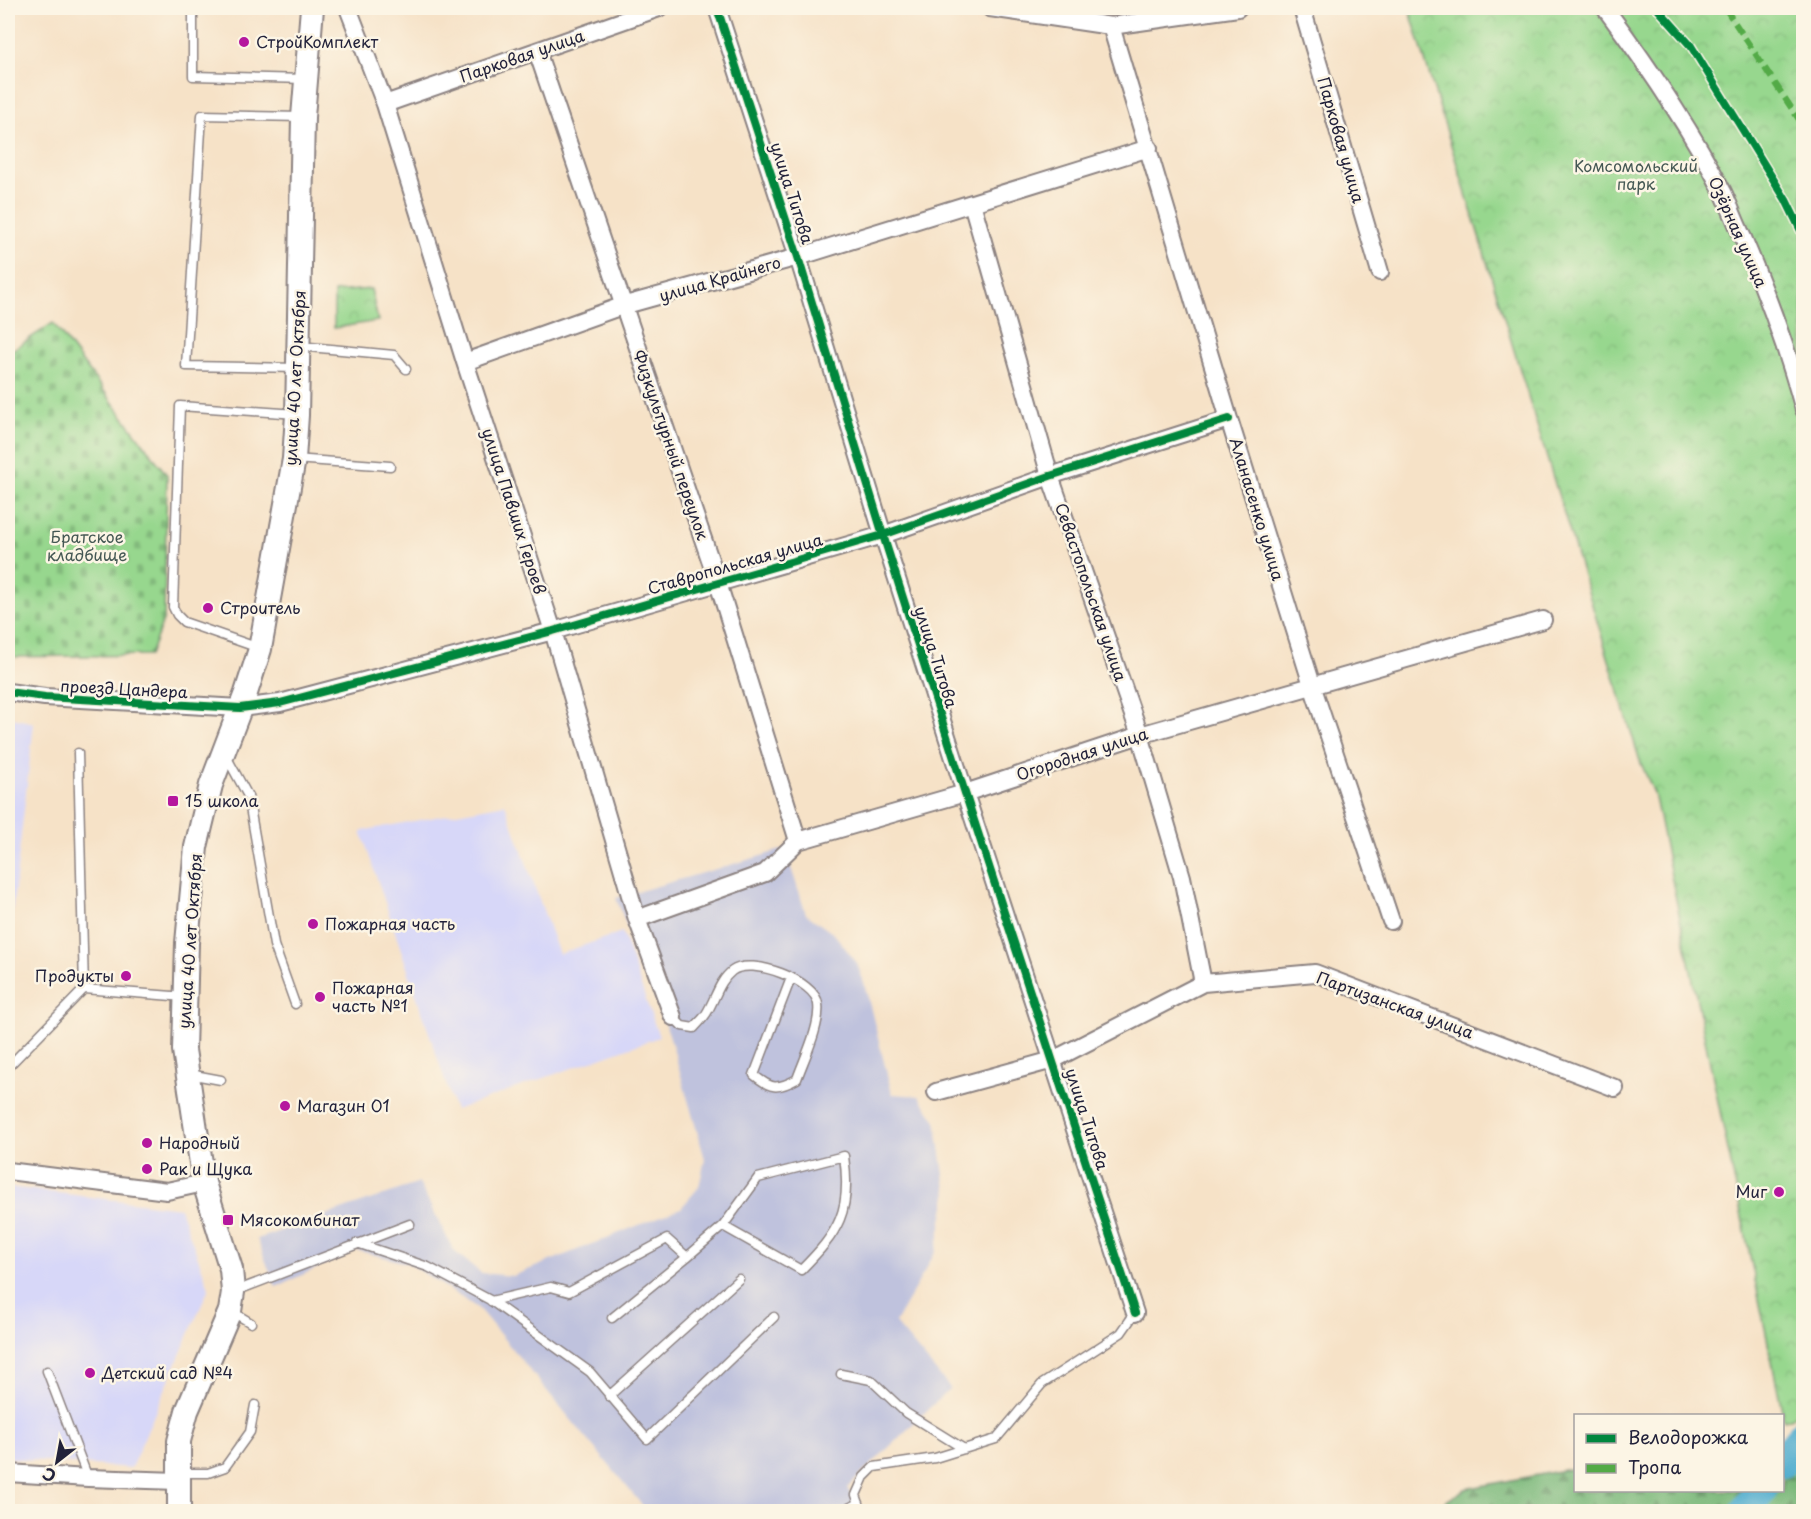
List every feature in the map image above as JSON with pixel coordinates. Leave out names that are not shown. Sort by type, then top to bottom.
[{"type":"main road","name":"улица 40 лет Октября","points":[[232,1302],[231,1269],[204,1183],[186,1073],[184,1050],[187,943],[196,847],[211,784],[260,649],[294,459],[297,414],[303,117],[312,8]]},
{"type":"main road","points":[[179,1512],[179,1441],[187,1411],[232,1302]]},
{"type":"street","name":"улица Павших Героев","points":[[348,8],[385,104],[465,362],[553,631],[637,919],[673,1017]]},
{"type":"street","name":"Парковая улица","points":[[385,104],[659,8]]},
{"type":"street","name":"улица Титова","points":[[717,8],[798,257],[965,794],[1135,1313]]},
{"type":"street","points":[[990,8],[1111,26],[1238,8]]},
{"type":"street","name":"Парковая улица","points":[[1302,8],[1380,272]]},
{"type":"street","name":"Озёрная улица","points":[[1605,8],[1674,108],[1723,192],[1763,286],[1794,375],[1803,410]]},
{"type":"street","name":"Аланасенко улица","points":[[1111,26],[1312,685],[1391,921]]},
{"type":"street","name":"Физкультурный переулок","points":[[537,51],[718,583],[798,841]]},
{"type":"street","name":"улица Крайнего","points":[[465,362],[622,306],[798,257],[1149,148]]},
{"type":"street","name":"Севастопольская улица","points":[[972,202],[1050,476],[1140,735],[1182,877],[1203,983]]},
{"type":"street","name":"Ставропольская улица","points":[[240,708],[280,703],[553,631],[883,535],[1050,476],[1229,419]]},
{"type":"street","name":"Огородная улица","points":[[637,919],[765,873],[798,841],[965,794],[1140,735],[1543,620]]},
{"type":"street","name":"проезд Цандера","points":[[8,692],[45,697],[240,708]]},
{"type":"street","name":"Партизанская улица","points":[[936,1092],[1053,1060],[1203,983],[1315,973],[1615,1088]]},
{"type":"street","points":[[8,1171],[167,1191],[204,1183]]},
{"type":"street","points":[[8,1473],[88,1478],[178,1477]]},
{"type":"lane","points":[[193,8],[193,76],[306,79]]},
{"type":"lane","points":[[303,117],[202,115],[186,366],[298,357],[394,355],[406,369]]},
{"type":"lane","points":[[260,649],[184,622],[173,607],[180,406],[297,414]]},
{"type":"lane","points":[[294,459],[390,466]]},
{"type":"lane","points":[[223,750],[248,796],[274,945],[295,1004]]},
{"type":"lane","points":[[8,1067],[84,989],[78,753]]},
{"type":"lane","points":[[673,1017],[682,1026],[694,1028],[705,1015],[724,978],[734,969],[750,965],[772,969],[791,978],[806,987],[818,1000],[819,1013],[797,1079],[781,1088],[766,1085],[754,1075],[791,978]]},
{"type":"lane","points":[[84,989],[185,997]]},
{"type":"lane","points":[[186,1073],[221,1080]]},
{"type":"lane","points":[[612,1318],[723,1226],[758,1178],[844,1156],[848,1181],[845,1207],[834,1232],[801,1270],[723,1226]]},
{"type":"lane","points":[[251,1323],[232,1302],[357,1244],[410,1224]]},
{"type":"lane","points":[[491,1301],[551,1287],[569,1292],[667,1239],[687,1257]]},
{"type":"lane","points":[[357,1244],[428,1267],[491,1301],[590,1372],[647,1440],[774,1317]]},
{"type":"lane","points":[[609,1396],[739,1279]]},
{"type":"lane","points":[[842,1512],[860,1507],[856,1495],[864,1477],[874,1467],[935,1458],[996,1439],[1042,1384],[1121,1334],[1135,1313]]},
{"type":"lane","points":[[47,1371],[88,1478]]},
{"type":"lane","points":[[840,1374],[871,1380],[906,1413],[964,1449]]},
{"type":"lane","points":[[178,1477],[208,1473],[225,1467],[250,1432],[255,1405]]},
{"type":"shaded area","points":[[8,717],[34,723],[8,948]]},
{"type":"shaded area","points":[[505,804],[559,954],[622,932],[659,1037],[455,1110],[361,831]]},
{"type":"shaded area","points":[[785,849],[806,914],[835,935],[857,963],[892,1094],[919,1096],[936,1121],[947,1195],[936,1251],[895,1323],[950,1388],[847,1488],[861,1511],[647,1511],[479,1309],[410,1264],[356,1250],[276,1287],[257,1239],[419,1183],[454,1251],[481,1273],[513,1276],[681,1208],[699,1187],[705,1159],[669,1034],[616,898]]},
{"type":"shaded area","name":"Детский сад №4","points":[[8,1187],[180,1208],[209,1288],[131,1468],[8,1458]]},
{"type":"green space","name":"Комсомольский парк","points":[[1409,8],[1803,8],[1804,1413],[1784,1420],[1654,793],[1640,761]]},
{"type":"green space","points":[[371,289],[378,321],[334,328],[334,292]]},
{"type":"green space","name":"Братское кладбище","points":[[53,323],[167,475],[164,618],[150,655],[8,657],[8,353]]},
{"type":"green space","points":[[1803,1448],[1803,1511],[1431,1511],[1465,1489],[1574,1468],[1574,1492],[1784,1492],[1784,1477]]},
{"type":"waterway","points":[[1784,1459],[1804,1434]]},
{"type":"waterway","points":[[1745,1512],[1760,1492]]},
{"type":"marked path","points":[[1725,8],[1804,127]]},
{"type":"cycle path","points":[[717,8],[798,257],[965,793],[1135,1313]]},
{"type":"cycle path","points":[[1657,8],[1691,46],[1786,200],[1804,237]]},
{"type":"cycle path","points":[[8,692],[45,697],[240,708],[280,703],[553,631],[883,535],[1050,476],[1229,419]]},
{"type":"place","name":"СтройКомплект","points":[[244,42]]},
{"type":"place","name":"Строитель","points":[[208,608]]},
{"type":"place","name":"15 школа","points":[[173,801]]},
{"type":"place","name":"Пожарная часть","points":[[313,924]]},
{"type":"place","name":"Продукты","points":[[126,976]]},
{"type":"place","name":"Пожарная часть №1","points":[[320,997]]},
{"type":"place","name":"Магазин 01","points":[[285,1106]]},
{"type":"place","name":"Народный","points":[[147,1143]]},
{"type":"place","name":"Рак и Щука","points":[[147,1169]]},
{"type":"place","name":"Миг","points":[[1779,1192]]},
{"type":"place","name":"Мясокомбинат","points":[[228,1220]]},
{"type":"place","name":"Детский сад №4","points":[[90,1373]]}]
